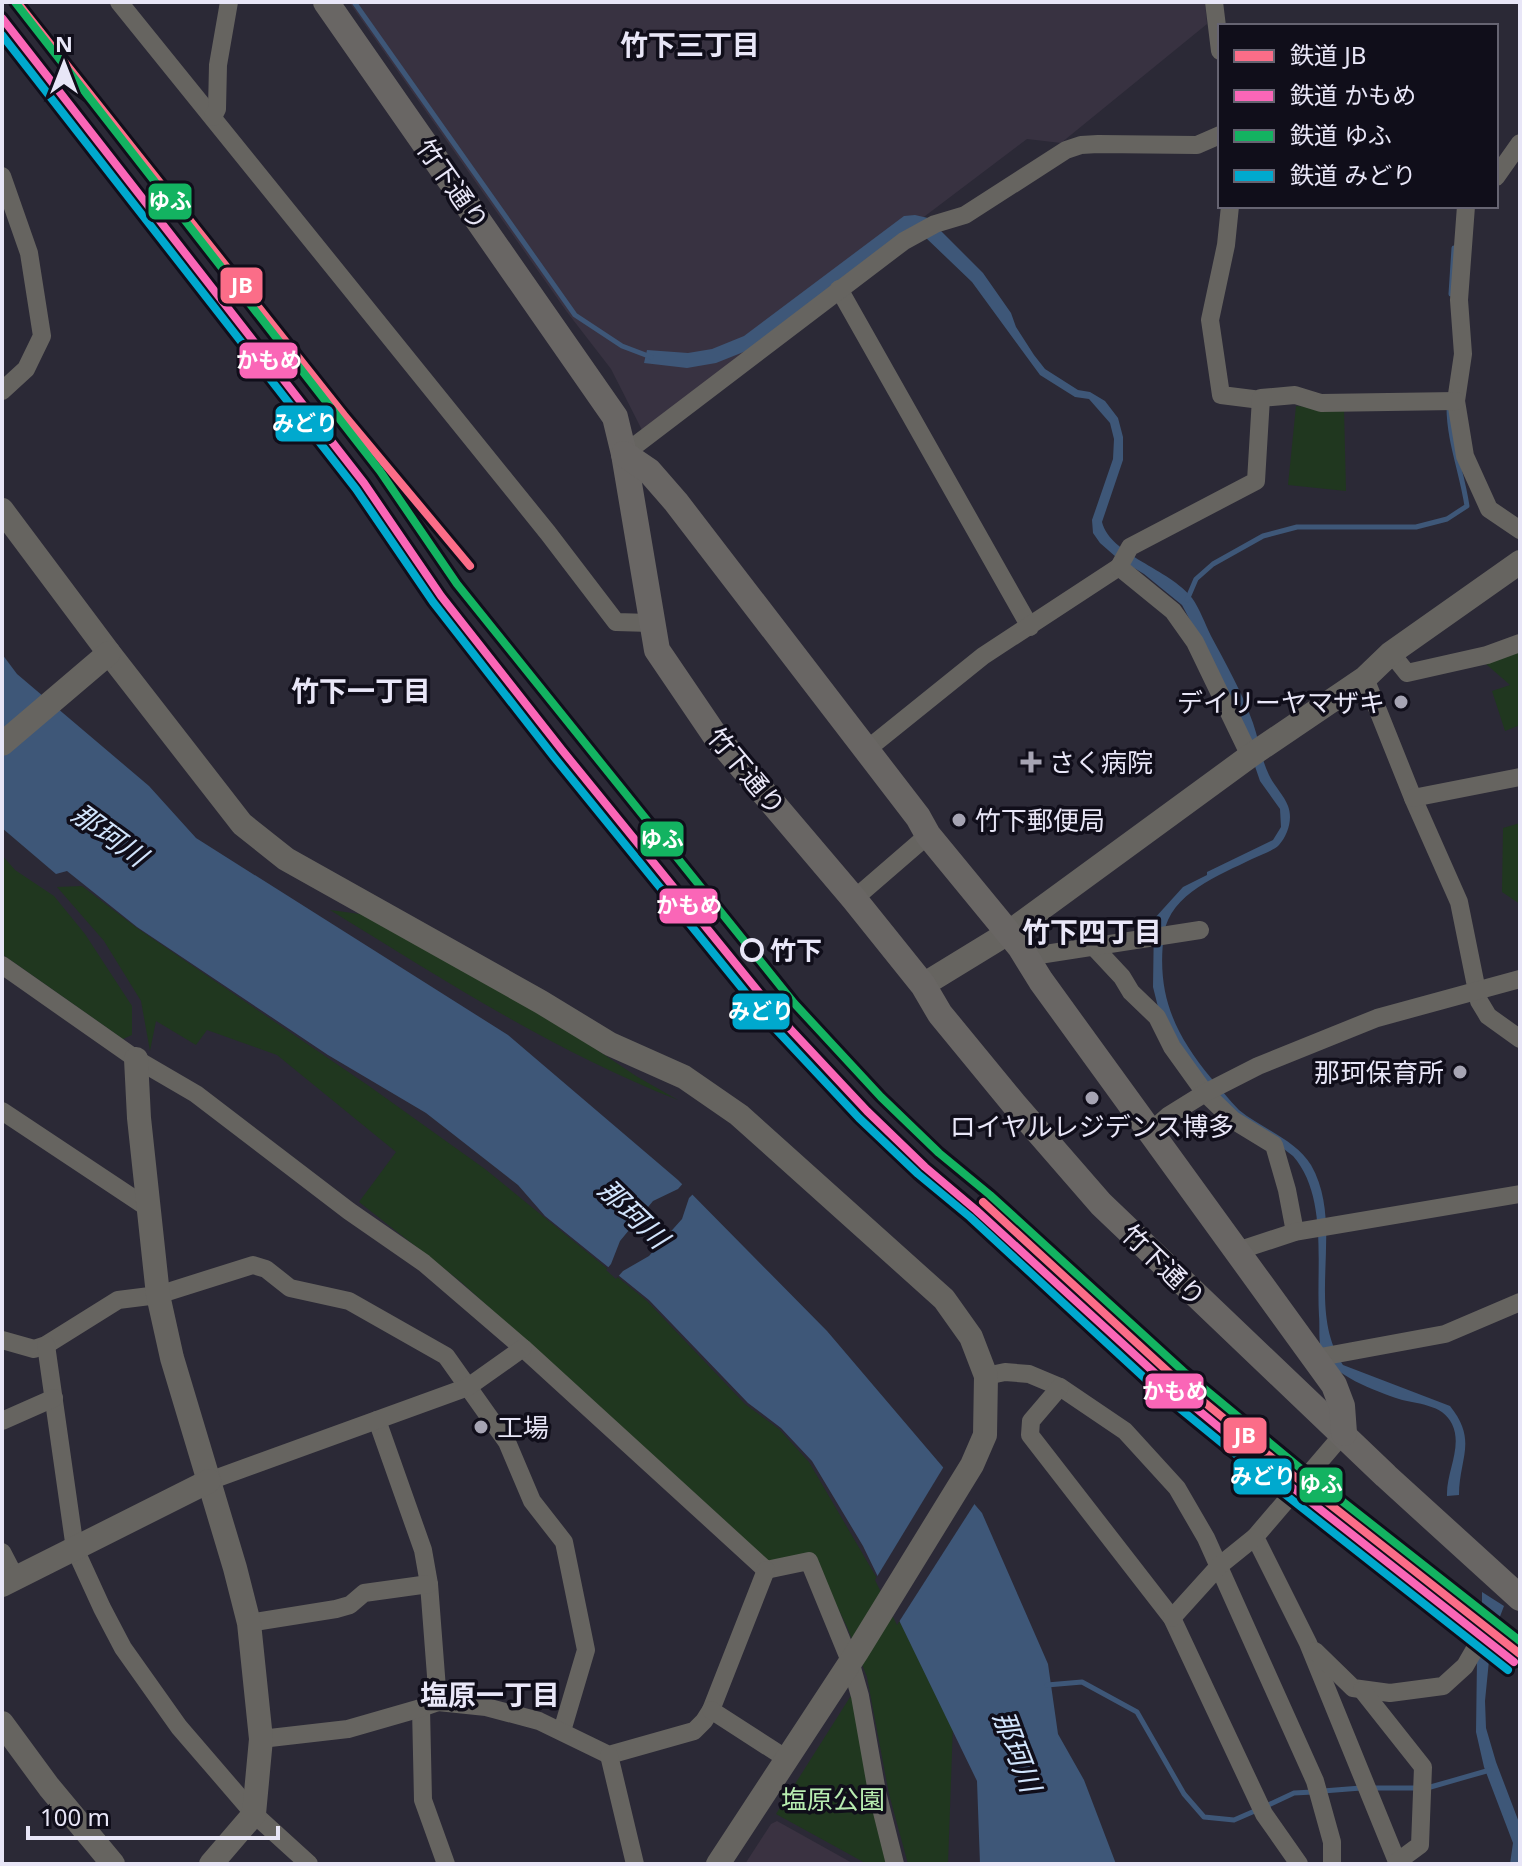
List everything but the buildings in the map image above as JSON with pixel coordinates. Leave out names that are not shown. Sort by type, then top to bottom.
[{"type":"main road","name":"竹下通り","points":[[326,2],[615,417],[657,650],[714,734],[854,899],[923,985],[940,1014],[1014,1104],[1101,1204],[1386,1476],[1520,1598]]},
{"type":"main road","points":[[624,454],[649,471],[676,502],[918,817],[928,835],[1026,957],[1237,1251],[1328,1356],[1342,1406],[1344,1433]]},
{"type":"street","points":[[119,2],[528,508],[616,622],[651,623]]},
{"type":"street","points":[[213,117],[217,109],[218,65],[229,2]]},
{"type":"street","points":[[1214,2],[1218,35]]},
{"type":"street","points":[[624,454],[904,241],[965,215],[1053,156],[1081,145],[1197,145],[1218,136]]},
{"type":"street","points":[[1498,174],[1520,143]]},
{"type":"street","points":[[1498,176],[1520,167]]},
{"type":"street","points":[[2,176],[29,253],[42,336],[26,369],[2,391]]},
{"type":"street","points":[[1230,208],[1226,245],[1210,320],[1221,395],[1261,400],[1295,395],[1321,403],[1456,401]]},
{"type":"street","points":[[1466,208],[1459,300],[1463,354],[1456,401],[1465,456],[1489,509],[1520,530]]},
{"type":"street","points":[[839,289],[1030,627]]},
{"type":"street","points":[[865,751],[983,656],[1119,567],[1130,547],[1256,481],[1261,400]]},
{"type":"street","points":[[2,510],[101,660],[242,824],[286,859],[610,1044],[684,1077],[739,1115],[944,1299],[971,1337],[986,1376],[985,1435],[972,1465],[854,1657],[718,1864]]},
{"type":"street","points":[[923,985],[1008,933],[1250,756],[1365,678],[1391,653],[1520,562]]},
{"type":"street","points":[[1119,567],[1173,611],[1195,642],[1250,756]]},
{"type":"street","points":[[1391,653],[1407,673],[1487,655],[1520,643]]},
{"type":"street","points":[[2,744],[101,660]]},
{"type":"street","points":[[1365,678],[1459,902],[1479,1001],[1488,1016],[1520,1039]]},
{"type":"street","points":[[1413,798],[1520,777]]},
{"type":"street","points":[[854,899],[928,835]]},
{"type":"street","points":[[1026,957],[1200,930]]},
{"type":"street","points":[[1094,947],[1122,977],[1131,992],[1157,1017],[1172,1047],[1205,1093],[1233,1120],[1274,1145],[1295,1232]]},
{"type":"street","points":[[2,965],[136,1059],[196,1094],[349,1211],[424,1263],[523,1348],[766,1570]]},
{"type":"street","points":[[1150,1132],[1168,1116],[1205,1093],[1258,1066],[1377,1018],[1520,979]]},
{"type":"street","points":[[136,1059],[158,1295],[172,1358],[249,1623],[261,1739],[254,1814],[211,1864]]},
{"type":"street","points":[[2,1111],[148,1208]]},
{"type":"street","points":[[1237,1251],[1295,1232],[1520,1194]]},
{"type":"street","points":[[2,1340],[34,1349],[46,1345],[118,1300],[158,1295],[253,1265],[266,1269],[290,1288],[349,1301],[446,1356],[507,1442],[532,1501],[564,1542],[586,1650],[562,1731]]},
{"type":"street","points":[[1328,1356],[1445,1334],[1520,1302]]},
{"type":"street","points":[[46,1345],[75,1549],[123,1648],[179,1727],[254,1814],[309,1864]]},
{"type":"street","points":[[2,1552],[9,1581],[209,1481],[468,1387],[523,1348]]},
{"type":"street","points":[[986,1376],[1005,1372],[1029,1374],[1060,1387],[1125,1431],[1177,1488],[1206,1538],[1315,1781],[1332,1842],[1332,1864]]},
{"type":"street","points":[[1060,1387],[1031,1421],[1030,1435],[1172,1618],[1264,1814],[1299,1864]]},
{"type":"street","points":[[2,1421],[54,1398]]},
{"type":"street","points":[[377,1420],[423,1550],[429,1584],[430,1705],[423,1800],[446,1864]]},
{"type":"street","points":[[1172,1618],[1219,1566],[1255,1537],[1344,1433]]},
{"type":"street","points":[[1255,1537],[1308,1643],[1397,1863],[1420,1845],[1423,1767],[1362,1690]]},
{"type":"street","points":[[766,1570],[809,1561],[854,1657],[877,1792],[895,1864]]},
{"type":"street","points":[[261,1739],[348,1729],[430,1705],[486,1707],[539,1721],[609,1755],[694,1731],[711,1710],[766,1570]]},
{"type":"street","points":[[249,1623],[336,1609],[350,1605],[364,1593],[429,1584]]},
{"type":"street","points":[[1308,1643],[1353,1688],[1390,1693],[1443,1686],[1465,1666],[1476,1647]]},
{"type":"street","points":[[711,1710],[787,1759]]},
{"type":"street","points":[[2,1723],[49,1787],[113,1864]]},
{"type":"street","points":[[609,1755],[635,1864]]},
{"type":"shaded area","points":[[349,2],[1205,2],[1207,24],[1061,143],[1027,139],[642,430],[611,369],[567,312]]},
{"type":"shaded area","points":[[777,1821],[854,1864],[745,1864],[771,1824]]},
{"type":"green space","points":[[1296,406],[1344,409],[1346,491],[1288,485]]},
{"type":"green space","points":[[1520,651],[1520,725],[1505,731],[1492,691],[1510,685],[1486,664]]},
{"type":"green space","points":[[1520,823],[1520,904],[1502,892],[1503,828]]},
{"type":"green space","points":[[2,855],[15,870],[54,896],[85,934],[132,1006],[132,1035],[123,1039],[2,954]]},
{"type":"green space","points":[[82,886],[137,928],[485,1169],[647,1301],[745,1404],[779,1429],[809,1462],[878,1580],[953,1724],[948,1864],[908,1864],[889,1794],[867,1677],[813,1556],[771,1564],[461,1282],[359,1202],[396,1152],[277,1055],[207,1030],[196,1045],[156,1021],[150,1051],[141,1001],[104,941],[57,887]]},
{"type":"green space","points":[[330,910],[367,915],[539,1011],[636,1076],[678,1100],[543,1037]]},
{"type":"green space","name":"塩原公園","points":[[852,1694],[888,1864],[867,1864],[776,1814]]},
{"type":"water","points":[[904,216],[928,218],[983,273],[1045,369],[1078,390],[1090,392],[1105,401],[1118,418],[1123,437],[1123,460],[1102,522],[1107,534],[1116,544],[1170,579],[1192,598],[1244,700],[1266,769],[1288,806],[1289,827],[1279,845],[1198,887],[1176,907],[1164,934],[1162,956],[1166,994],[1187,1045],[1211,1078],[1239,1110],[1297,1148],[1311,1165],[1321,1189],[1325,1214],[1326,1317],[1332,1342],[1343,1365],[1450,1406],[1463,1429],[1465,1440],[1459,1495],[1447,1496],[1456,1442],[1448,1417],[1436,1409],[1367,1387],[1335,1368],[1322,1352],[1316,1211],[1304,1172],[1293,1156],[1213,1095],[1159,1011],[1153,987],[1154,919],[1183,887],[1273,840],[1281,827],[1280,809],[1260,781],[1232,699],[1182,605],[1144,574],[1116,557],[1093,533],[1092,520],[1113,459],[1114,439],[1110,423],[1089,399],[1075,397],[1040,375],[972,282],[924,236],[751,349],[716,363],[687,368],[644,363],[647,350],[688,353],[712,349],[744,336]]},
{"type":"water","name":"那珂川","points":[[2,654],[17,674],[149,786],[196,838],[508,1035],[678,1180],[827,1331],[982,1513],[1048,1664],[1058,1734],[1084,1780],[1116,1864],[980,1864],[977,1781],[863,1546],[812,1461],[781,1428],[748,1403],[649,1300],[545,1216],[518,1185],[426,1113],[328,1055],[137,927],[67,871],[56,874],[2,828]]},
{"type":"water","points":[[1482,1592],[1504,1606],[1491,1640],[1485,1701],[1486,1728],[1520,1825],[1520,1864],[1510,1864],[1513,1843],[1484,1767],[1476,1732],[1477,1659],[1471,1625],[1482,1603]]},
{"type":"pier","points":[[685,1181],[695,1192],[689,1198],[682,1219],[649,1256],[623,1271],[616,1279],[606,1270],[620,1241],[653,1201],[678,1189]]},
{"type":"pier","points":[[946,1463],[977,1500],[897,1625],[875,1580]]},
{"type":"waterway","points":[[354,2],[575,315],[622,346],[651,357]]},
{"type":"waterway","points":[[1451,294],[1454,248]]},
{"type":"waterway","points":[[1187,600],[1196,579],[1213,564],[1263,536],[1297,527],[1416,527],[1447,519],[1467,506],[1451,432],[1449,407]]},
{"type":"waterway","points":[[1047,1685],[1082,1682],[1137,1712],[1184,1794],[1204,1817],[1234,1820],[1257,1810]]},
{"type":"waterway","points":[[1427,1788],[1490,1770]]},
{"type":"waterway","points":[[1323,1791],[1361,1788]]},
{"type":"waterway","points":[[1371,1788],[1417,1788]]},
{"type":"waterway","points":[[1266,1806],[1294,1793],[1313,1792]]},
{"type":"rail line","name":"ゆふ","points":[[15,2],[380,471],[457,584],[794,1003],[881,1097],[939,1153],[990,1195],[1183,1371],[1300,1468],[1520,1641]]},
{"type":"rail line","name":"JB","points":[[17,2],[344,415],[470,566]]},
{"type":"rail line","name":"かもめ","points":[[2,18],[364,483],[441,596],[779,1017],[867,1111],[925,1167],[1169,1386],[1514,1662]]},
{"type":"rail line","name":"みどり","points":[[2,35],[356,489],[433,602],[554,757],[771,1024],[859,1118],[918,1174],[970,1217],[1162,1394],[1508,1670]]},
{"type":"rail line","name":"JB","points":[[983,1202],[1176,1379],[1520,1654]]},
{"type":"place","name":"デイリーヤマザキ","points":[[1401,702]]},
{"type":"place","name":"さく病院","points":[[1031,762]]},
{"type":"place","name":"竹下郵便局","points":[[959,820]]},
{"type":"place","name":"竹下","points":[[752,950]]},
{"type":"place","name":"那珂保育所","points":[[1460,1072]]},
{"type":"place","name":"ロイヤルレジデンス博多","points":[[1092,1098]]},
{"type":"place","name":"工場","points":[[481,1427]]},
{"type":"district","name":"竹下三丁目","points":[[690,44]]},
{"type":"district","name":"竹下一丁目","points":[[361,690]]},
{"type":"district","name":"竹下四丁目","points":[[1092,931]]},
{"type":"district","name":"塩原一丁目","points":[[490,1694]]}]
